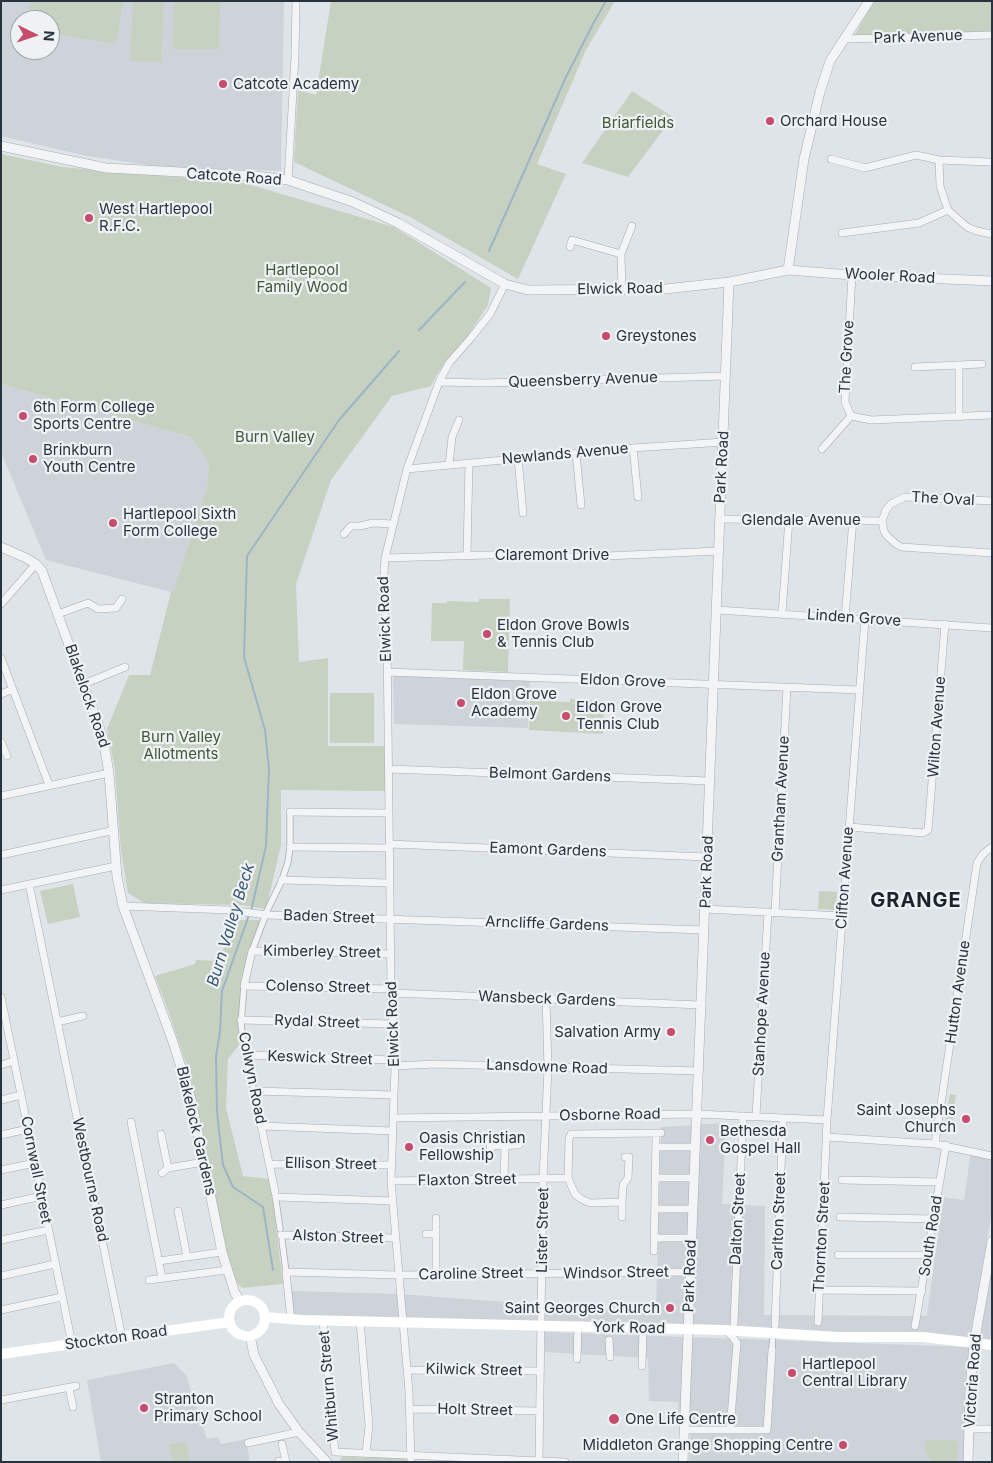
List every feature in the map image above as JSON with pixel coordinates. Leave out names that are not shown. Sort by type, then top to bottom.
[{"type":"main road","points":[[251,1300],[257,1302],[264,1311],[265,1322],[259,1331],[250,1336],[240,1334],[232,1327],[230,1322],[230,1312],[240,1301],[251,1300]]},
{"type":"main road","name":"York Road","points":[[265,1317],[290,1320],[643,1329],[774,1329],[817,1336],[914,1338],[992,1345]]},
{"type":"main road","name":"Stockton Road","points":[[1,1354],[230,1322]]},
{"type":"street","points":[[288,180],[296,1]]},
{"type":"street","points":[[788,270],[804,159],[820,92],[830,61],[869,1]]},
{"type":"street","name":"Park Avenue","points":[[845,39],[992,35]]},
{"type":"street","name":"Catcote Road","points":[[1,146],[106,168],[256,176],[288,180],[353,202],[398,223],[505,284]]},
{"type":"street","points":[[831,159],[865,168],[916,155],[939,160],[989,162]]},
{"type":"street","points":[[939,160],[940,186],[948,210],[967,227],[992,234]]},
{"type":"street","points":[[842,233],[919,223],[948,210]]},
{"type":"street","points":[[622,289],[620,254],[632,226]]},
{"type":"street","points":[[575,232],[571,243],[620,254]]},
{"type":"street","name":"Wooler Road","points":[[788,270],[992,281]]},
{"type":"street","name":"Elwick Road","points":[[411,1458],[408,1370],[392,1181],[394,1063],[391,991],[387,672],[382,590],[385,558],[406,469],[439,382],[449,363],[472,338],[490,314],[505,284],[528,290],[665,289],[729,282],[788,270]]},
{"type":"street","name":"The Grove","points":[[852,274],[845,402],[851,416],[871,420],[992,415]]},
{"type":"street","name":"Park Road","points":[[683,1462],[729,282]]},
{"type":"street","points":[[915,367],[982,364]]},
{"type":"street","points":[[958,416],[959,366]]},
{"type":"street","name":"Queensberry Avenue","points":[[439,382],[476,383],[726,376]]},
{"type":"street","points":[[822,449],[851,416]]},
{"type":"street","points":[[450,466],[452,437],[460,424]]},
{"type":"street","name":"Newlands Avenue","points":[[406,469],[633,448],[724,442]]},
{"type":"street","points":[[633,448],[638,497]]},
{"type":"street","points":[[576,453],[580,505]]},
{"type":"street","points":[[518,458],[523,513]]},
{"type":"street","points":[[467,555],[469,463]]},
{"type":"street","name":"The Oval","points":[[882,521],[886,510],[891,504],[905,497],[992,502]]},
{"type":"street","name":"Glendale Avenue","points":[[720,519],[853,519],[882,521]]},
{"type":"street","points":[[782,614],[789,519]]},
{"type":"street","points":[[845,618],[853,519]]},
{"type":"street","points":[[882,521],[882,526],[887,536],[901,547],[992,553]]},
{"type":"street","points":[[344,534],[351,523],[360,526],[373,523],[392,524]]},
{"type":"street","points":[[1,548],[36,564],[1,604]]},
{"type":"street","name":"Claremont Drive","points":[[385,558],[523,554],[584,557],[719,551]]},
{"type":"street","name":"Blakelock Road","points":[[36,564],[42,571],[103,738],[109,772],[116,866],[123,906]]},
{"type":"street","points":[[58,614],[88,604],[98,610],[116,608],[122,599]]},
{"type":"street","name":"Linden Grove","points":[[717,610],[992,628]]},
{"type":"street","name":"Clifton Avenue","points":[[827,1138],[865,619]]},
{"type":"street","name":"Wilton Avenue","points":[[849,827],[922,833],[928,830],[944,624]]},
{"type":"street","points":[[1,658],[49,785]]},
{"type":"street","points":[[84,684],[124,667]]},
{"type":"street","name":"Eldon Grove","points":[[387,672],[860,690]]},
{"type":"street","name":"Grantham Avenue","points":[[771,912],[787,687]]},
{"type":"street","points":[[1,694],[13,689]]},
{"type":"street","points":[[1,742],[7,756]]},
{"type":"street","name":"Belmont Gardens","points":[[389,769],[710,782]]},
{"type":"street","points":[[1,796],[109,772]]},
{"type":"street","points":[[290,812],[389,813]]},
{"type":"street","name":"Colwyn Road","points":[[290,812],[290,847],[282,880],[252,950],[244,986],[241,1020],[245,1055],[276,1195],[290,1320]]},
{"type":"street","points":[[1,855],[114,830]]},
{"type":"street","name":"Eamont Gardens","points":[[290,847],[389,846],[707,857]]},
{"type":"street","name":"Hutton Avenue","points":[[935,1144],[977,863],[983,854],[992,847]]},
{"type":"street","points":[[1,890],[116,866]]},
{"type":"street","points":[[282,880],[390,884]]},
{"type":"street","name":"Westbourne Road","points":[[29,884],[122,1337]]},
{"type":"street","name":"Baden Street","points":[[123,906],[267,915],[391,918]]},
{"type":"street","name":"Blakelock Gardens","points":[[123,906],[191,1099],[222,1252],[235,1293],[240,1301]]},
{"type":"street","points":[[705,909],[842,916]]},
{"type":"street","name":"Stanhope Avenue","points":[[756,1116],[771,912]]},
{"type":"street","name":"Arncliffe Gardens","points":[[391,918],[704,930]]},
{"type":"street","name":"Kimberley Street","points":[[252,950],[391,954]]},
{"type":"street","name":"Colenso Street","points":[[244,986],[391,991]]},
{"type":"street","name":"Wansbeck Gardens","points":[[391,991],[546,1000],[702,1005]]},
{"type":"street","name":"Cornwall Street","points":[[1,997],[4,1029],[14,1062],[72,1344]]},
{"type":"street","name":"Lister Street","points":[[539,1460],[543,1179],[548,1068],[546,1000]]},
{"type":"street","points":[[57,1022],[83,1016]]},
{"type":"street","name":"Rydal Street","points":[[241,1020],[393,1024]]},
{"type":"street","name":"Keswick Street","points":[[245,1055],[394,1063]]},
{"type":"street","points":[[1,1064],[14,1062]]},
{"type":"street","name":"Lansdowne Road","points":[[394,1063],[699,1071]]},
{"type":"street","points":[[254,1091],[394,1095]]},
{"type":"street","points":[[1,1100],[21,1095]]},
{"type":"street","name":"Osborne Road","points":[[393,1118],[697,1114],[827,1120]]},
{"type":"street","name":"Dalton Street","points":[[734,1323],[743,1116]]},
{"type":"street","name":"Carlton Street","points":[[774,1329],[783,1118]]},
{"type":"street","points":[[131,1122],[162,1278]]},
{"type":"street","points":[[261,1126],[393,1131]]},
{"type":"street","points":[[1,1135],[28,1129]]},
{"type":"street","points":[[161,1134],[168,1168]]},
{"type":"street","points":[[622,1202],[590,1202],[574,1194],[568,1178],[569,1139],[571,1134],[659,1135],[656,1147],[654,1251]]},
{"type":"street","points":[[469,1141],[478,1138],[490,1140],[491,1155]]},
{"type":"street","points":[[827,1138],[946,1145],[992,1156]]},
{"type":"street","name":"Thornton Street","points":[[817,1336],[827,1138]]},
{"type":"street","points":[[490,1146],[519,1145]]},
{"type":"street","name":"South Road","points":[[916,1326],[946,1145]]},
{"type":"street","points":[[504,1180],[505,1146]]},
{"type":"street","points":[[656,1147],[695,1147]]},
{"type":"street","points":[[622,1217],[623,1185],[628,1178],[629,1157],[625,1157]]},
{"type":"street","points":[[162,1173],[168,1168],[204,1162]]},
{"type":"street","points":[[1,1170],[35,1163]]},
{"type":"street","name":"Ellison Street","points":[[270,1164],[392,1165]]},
{"type":"street","name":"Flaxton Street","points":[[392,1181],[568,1178]]},
{"type":"street","points":[[656,1178],[694,1178]]},
{"type":"street","points":[[842,1180],[940,1182]]},
{"type":"street","points":[[276,1195],[393,1201]]},
{"type":"street","points":[[1,1205],[42,1196]]},
{"type":"street","points":[[655,1209],[693,1208]]},
{"type":"street","points":[[178,1211],[187,1257]]},
{"type":"street","points":[[436,1218],[436,1274]]},
{"type":"street","points":[[840,1218],[934,1219]]},
{"type":"street","points":[[1,1240],[48,1230]]},
{"type":"street","points":[[426,1234],[436,1234]]},
{"type":"street","name":"Alston Street","points":[[281,1235],[396,1238]]},
{"type":"street","points":[[655,1238],[691,1238]]},
{"type":"street","name":"Victoria Road","points":[[968,1462],[974,1344],[992,1241]]},
{"type":"street","points":[[159,1261],[222,1252]]},
{"type":"street","points":[[838,1255],[927,1255]]},
{"type":"street","points":[[1,1276],[55,1264]]},
{"type":"street","points":[[149,1280],[227,1270]]},
{"type":"street","name":"Caroline Street","points":[[286,1272],[399,1275],[542,1274]]},
{"type":"street","name":"Windsor Street","points":[[542,1274],[690,1272]]},
{"type":"street","points":[[820,1290],[922,1292]]},
{"type":"street","points":[[1,1310],[62,1297]]},
{"type":"street","name":"Whitburn Street","points":[[323,1321],[335,1452],[366,1453]]},
{"type":"street","points":[[360,1321],[369,1425],[366,1453],[411,1458],[565,1462]]},
{"type":"street","points":[[914,1338],[916,1326]]},
{"type":"street","points":[[577,1359],[578,1327]]},
{"type":"street","points":[[609,1328],[610,1357]]},
{"type":"street","points":[[642,1366],[643,1329]]},
{"type":"street","points":[[684,1430],[767,1430],[774,1329]]},
{"type":"street","points":[[724,1330],[732,1336],[736,1343],[730,1430]]},
{"type":"street","points":[[250,1336],[254,1354],[279,1404],[299,1432],[327,1462]]},
{"type":"street","name":"Kilwick Street","points":[[408,1370],[540,1371]]},
{"type":"street","points":[[1,1400],[73,1387],[73,1407]]},
{"type":"street","name":"Holt Street","points":[[410,1409],[540,1411]]},
{"type":"street","points":[[969,1429],[992,1429]]},
{"type":"street","points":[[248,1443],[299,1432]]},
{"type":"street","points":[[281,1461],[282,1444]]},
{"type":"shaded area","points":[[1,1],[284,1],[281,171],[160,167],[82,155],[1,136]]},
{"type":"shaded area","name":"Hartlepool Sixth Form College","points":[[1,384],[191,437],[209,463],[207,487],[174,591],[171,592],[46,560],[1,452]]},
{"type":"shaded area","name":"Eldon Grove Academy","points":[[393,676],[530,681],[528,728],[394,724]]},
{"type":"shaded area","points":[[726,1123],[722,1204],[765,1206],[764,1315],[927,1316],[943,1197],[964,1200],[971,1151],[992,1155],[992,1211],[970,1339],[733,1326],[294,1315],[291,1291],[398,1294],[656,1313],[661,1127]]},
{"type":"shaded area","points":[[992,1266],[992,1341],[980,1340]]},
{"type":"shaded area","points":[[544,1332],[969,1347],[966,1462],[689,1462],[691,1422],[678,1418],[678,1402],[649,1401],[648,1358],[545,1352]]},
{"type":"shaded area","name":"Stranton Primary School","points":[[174,1363],[186,1375],[207,1439],[218,1437],[221,1444],[246,1439],[250,1462],[101,1462],[87,1380]]},
{"type":"green space","points":[[31,1],[123,1],[116,44],[60,35],[60,10],[30,10]]},
{"type":"green space","points":[[133,1],[164,1],[161,62],[130,61]]},
{"type":"green space","points":[[174,1],[220,1],[219,49],[173,49]]},
{"type":"green space","points":[[331,1],[615,1],[586,50],[537,164],[566,174],[518,279],[412,218],[294,162],[298,90],[316,95]]},
{"type":"green space","points":[[874,1],[992,1],[992,32],[854,36]]},
{"type":"green space","name":"Briarfields","points":[[632,91],[673,117],[628,177],[582,163]]},
{"type":"green space","points":[[1,154],[62,167],[244,183],[394,227],[491,288],[488,305],[464,342],[439,371],[431,386],[392,396],[331,480],[296,584],[299,662],[328,658],[328,746],[384,746],[387,791],[281,790],[281,845],[266,909],[241,905],[144,903],[128,893],[121,851],[115,770],[107,729],[129,675],[150,675],[171,592],[174,590],[207,487],[209,463],[191,437],[1,384]]},
{"type":"green space","name":"Eldon Grove Bowls & Tennis Club","points":[[479,599],[510,599],[508,672],[463,670],[464,641],[431,641],[432,603],[447,603],[447,601],[479,602]]},
{"type":"green space","points":[[330,693],[374,693],[374,743],[330,743]]},
{"type":"green space","name":"Eldon Grove Tennis Club","points":[[570,699],[604,701],[603,734],[529,730],[530,701],[570,702]]},
{"type":"green space","points":[[73,884],[80,917],[48,924],[40,891]]},
{"type":"green space","points":[[819,891],[837,892],[836,910],[818,909]]},
{"type":"green space","points":[[229,920],[260,920],[241,985],[239,1045],[228,1059],[226,1108],[243,1176],[270,1179],[283,1284],[242,1288],[232,1277],[189,1072],[155,976],[195,964],[196,960],[220,961],[227,937]]},
{"type":"green space","points":[[950,1094],[956,1095],[952,1124],[945,1123]]},
{"type":"green space","points":[[926,1440],[954,1440],[958,1443],[957,1462],[931,1462],[925,1451]]},
{"type":"green space","points":[[186,1442],[190,1462],[173,1462],[169,1445]]},
{"type":"green space","points":[[342,1457],[408,1458],[408,1462],[338,1462]]},
{"type":"waterway","points":[[489,251],[566,77],[606,1]]},
{"type":"waterway","name":"Burn Valley Beck","points":[[419,330],[465,282]]},
{"type":"waterway","name":"Burn Valley Beck","points":[[251,911],[266,846],[269,769],[265,730],[244,657],[247,556],[339,420],[399,351]]},
{"type":"waterway","name":"Burn Valley Beck","points":[[249,915],[222,991],[220,1032],[216,1056],[217,1112],[223,1165],[233,1187],[263,1207],[273,1270]]},
{"type":"place","name":"Catcote Academy","points":[[223,84]]},
{"type":"place","name":"Orchard House","points":[[770,121]]},
{"type":"place","name":"West Hartlepool R.F.C.","points":[[89,218]]},
{"type":"place","name":"Greystones","points":[[606,336]]},
{"type":"place","name":"6th Form College Sports Centre","points":[[23,416]]},
{"type":"place","name":"Brinkburn Youth Centre","points":[[33,459]]},
{"type":"place","name":"Hartlepool Sixth Form College","points":[[113,523]]},
{"type":"place","name":"Eldon Grove Bowls & Tennis Club","points":[[487,634]]},
{"type":"place","name":"Eldon Grove Academy","points":[[461,703]]},
{"type":"place","name":"Eldon Grove Tennis Club","points":[[566,716]]},
{"type":"place","name":"Salvation Army","points":[[671,1032]]},
{"type":"place","name":"Saint Josephs Church","points":[[966,1119]]},
{"type":"place","name":"Bethesda Gospel Hall","points":[[710,1140]]},
{"type":"place","name":"Oasis Christian Fellowship","points":[[409,1147]]},
{"type":"place","name":"Saint Georges Church","points":[[670,1308]]},
{"type":"place","name":"Hartlepool Central Library","points":[[792,1373]]},
{"type":"place","name":"Stranton Primary School","points":[[144,1408]]},
{"type":"place","name":"One Life Centre","points":[[614,1419]]},
{"type":"place","name":"Middleton Grange Shopping Centre","points":[[843,1445]]},
{"type":"district","name":"GRANGE","points":[[916,901]]},
{"type":"park label","name":"Hartlepool Family Wood","points":[[302,278]]},
{"type":"park label","name":"Burn Valley","points":[[275,437]]},
{"type":"park label","name":"Burn Valley Allotments","points":[[181,746]]}]
